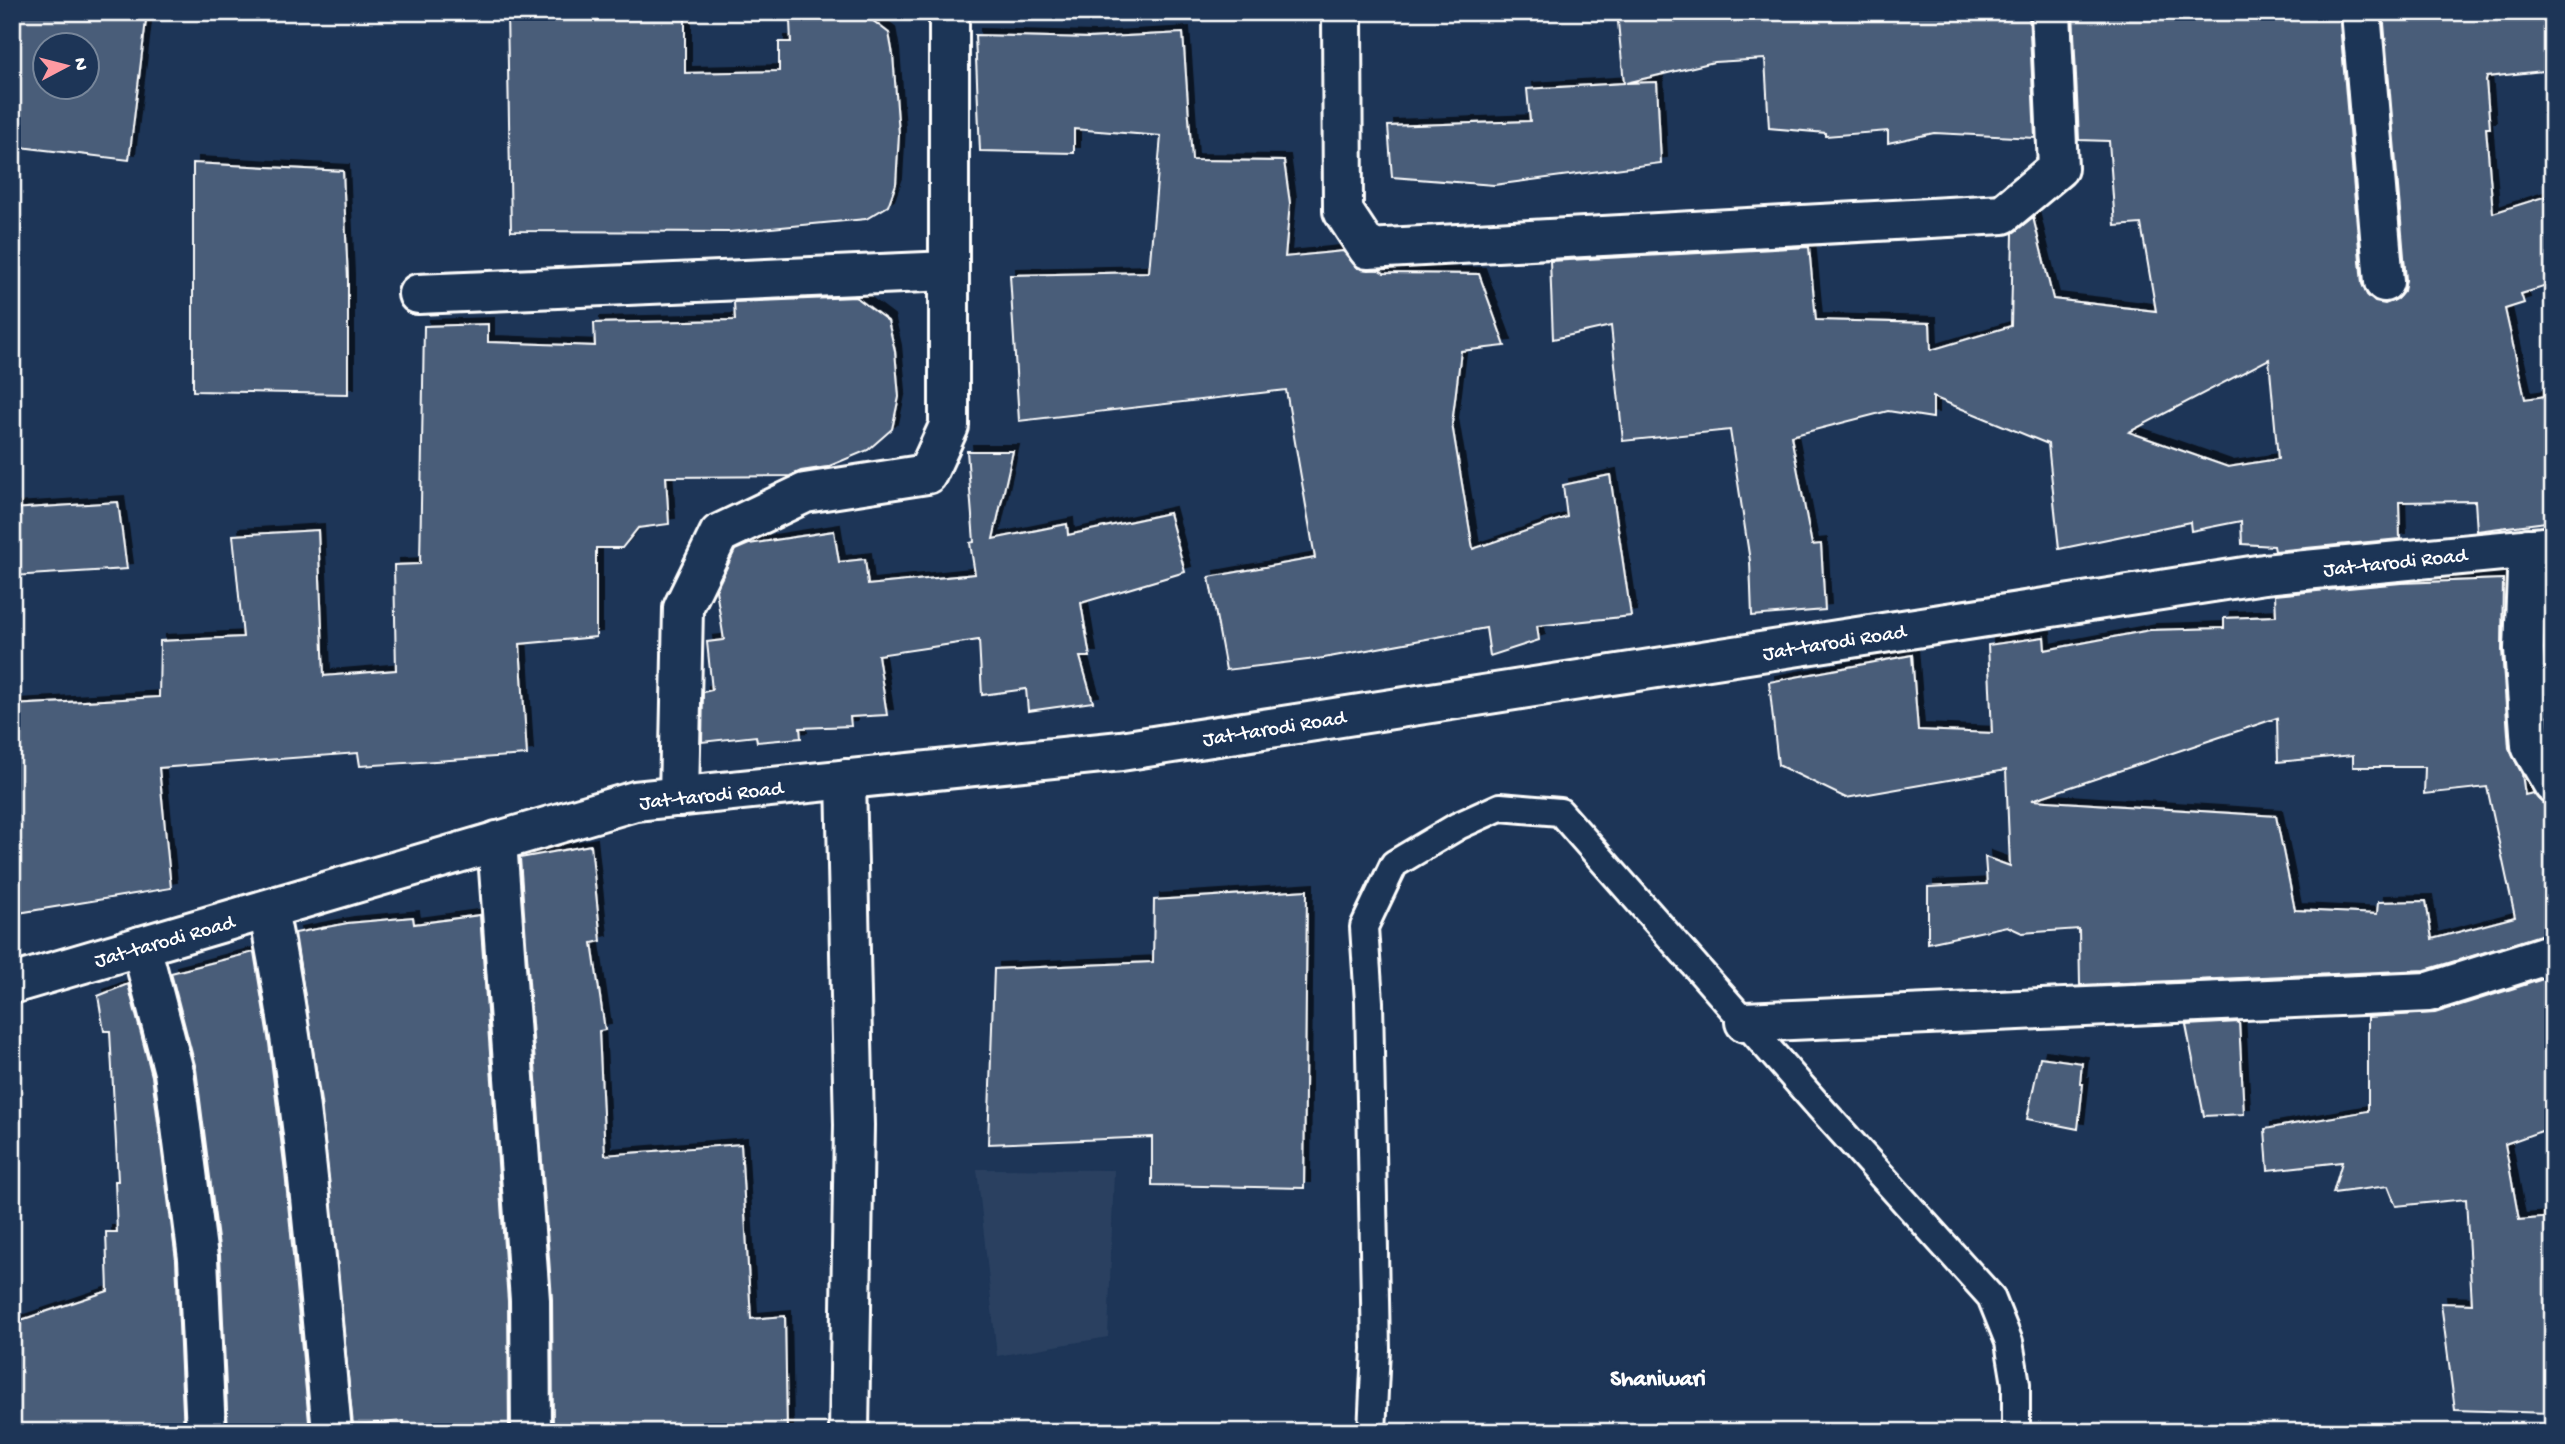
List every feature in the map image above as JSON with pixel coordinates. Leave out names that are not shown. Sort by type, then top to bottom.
[{"type":"street","points":[[679,797],[683,608],[719,534],[805,493],[927,474],[949,426],[949,12]]},
{"type":"street","points":[[1342,12],[1343,211],[1368,249],[2003,214],[2058,168],[2051,12]]},
{"type":"street","points":[[2361,12],[2384,282]]},
{"type":"street","points":[[418,294],[949,271]]},
{"type":"street","points":[[2540,547],[2524,649],[2531,746],[2553,784]]},
{"type":"street","name":"Jat-tarodi Road","points":[[12,984],[635,802],[1121,751],[2264,575],[2540,547]]},
{"type":"street","points":[[846,779],[854,1125],[849,1432]]},
{"type":"street","points":[[497,841],[530,1300],[531,1432]]},
{"type":"street","points":[[268,910],[299,1096],[332,1432]]},
{"type":"street","points":[[141,946],[174,1072],[198,1258],[206,1432]]},
{"type":"street","points":[[1745,1022],[2429,992],[2553,953]]},
{"type":"lane","points":[[1372,1432],[1376,1349],[1369,1002],[1364,927],[1394,864],[1458,826],[1500,807],[1560,812],[1991,1297],[2009,1342],[2016,1384],[2017,1432]]},
{"type":"shaded area","points":[[977,1169],[1114,1170],[1108,1337],[997,1356]]},
{"type":"building","points":[[12,12],[147,12],[129,160],[12,146]]},
{"type":"building","points":[[507,12],[685,12],[685,73],[779,71],[779,42],[791,42],[790,21],[868,17],[889,33],[893,55],[899,134],[896,184],[888,206],[866,219],[729,232],[511,231]]},
{"type":"building","points":[[1617,12],[2029,12],[2035,138],[1934,133],[1888,143],[1888,131],[1826,136],[1826,133],[1769,128],[1765,59],[1714,62],[1626,83],[1657,82],[1661,163],[1494,185],[1392,177],[1388,126],[1530,121],[1527,89],[1624,83]]},
{"type":"building","points":[[2073,12],[2339,12],[2362,284],[2367,295],[2375,302],[2385,304],[2397,299],[2404,291],[2406,280],[2383,12],[2553,12],[2553,70],[2487,77],[2490,128],[2486,128],[2493,213],[2553,194],[2553,284],[2521,294],[2524,303],[2505,309],[2525,399],[2553,395],[2553,521],[2477,531],[2475,501],[2399,502],[2400,539],[2275,551],[2274,546],[2242,544],[2241,521],[2191,531],[2190,522],[2059,549],[2048,444],[1933,397],[1933,418],[1888,411],[1791,436],[1812,545],[1821,544],[1825,610],[1752,616],[1750,561],[1730,430],[1623,441],[1611,326],[1553,339],[1550,261],[1809,247],[1816,320],[1930,323],[1931,350],[2011,326],[2013,233],[2033,217],[2053,299],[2156,311],[2141,224],[2115,226],[2109,141],[2079,140]],"holes":[[[2269,359],[2278,459],[2228,467],[2129,432]]]},
{"type":"building","points":[[1183,33],[1192,160],[1284,161],[1290,203],[1285,257],[1343,251],[1358,268],[1384,273],[1479,274],[1505,346],[1461,351],[1452,424],[1473,549],[1567,517],[1563,485],[1610,475],[1631,616],[1537,626],[1539,640],[1490,656],[1486,628],[1324,658],[1226,670],[1209,577],[1315,558],[1286,390],[1019,421],[1010,275],[1149,272],[1161,136],[1074,129],[1074,153],[980,151],[975,35],[1089,38]]},
{"type":"building","points":[[193,163],[343,171],[348,280],[348,394],[193,391]]},
{"type":"building","points":[[856,297],[888,321],[895,351],[899,397],[892,429],[868,450],[827,467],[801,471],[790,476],[666,477],[669,524],[638,528],[622,548],[596,548],[596,637],[520,644],[527,755],[360,766],[358,753],[159,768],[171,888],[12,914],[12,705],[159,697],[160,641],[243,637],[233,535],[318,530],[324,676],[396,670],[394,565],[420,564],[424,326],[488,324],[488,342],[595,346],[594,323],[735,320],[734,302]]},
{"type":"building","points":[[967,451],[1013,451],[993,539],[1067,524],[1068,535],[1169,513],[1185,572],[1081,603],[1090,657],[1080,657],[1093,702],[1028,711],[1026,689],[982,695],[979,640],[878,655],[887,715],[850,717],[851,726],[800,728],[801,738],[757,742],[756,736],[702,742],[703,692],[712,690],[707,642],[724,640],[716,590],[735,550],[749,544],[834,531],[839,562],[865,559],[868,585],[975,574],[970,543],[974,542]]},
{"type":"building","points":[[118,502],[127,569],[12,576],[12,509]]},
{"type":"building","points":[[2503,579],[2502,650],[2509,748],[2522,774],[2525,795],[2533,793],[2542,803],[2548,805],[2553,843],[2553,932],[2425,970],[2080,985],[2079,929],[2022,933],[2007,926],[1928,943],[1928,887],[1987,884],[1985,857],[2010,866],[2006,770],[1846,798],[1778,765],[1769,682],[1912,655],[1918,730],[1992,733],[1988,645],[2044,637],[2045,650],[2150,630],[2224,628],[2224,618],[2276,616],[2275,595],[2401,583]],"holes":[[[2277,718],[2278,762],[2353,755],[2353,767],[2425,767],[2424,794],[2487,787],[2515,917],[2432,939],[2426,901],[2378,902],[2377,914],[2295,910],[2276,816],[2032,800]]]},
{"type":"building","points":[[591,845],[601,941],[592,943],[605,1030],[599,1031],[605,1155],[741,1144],[751,1319],[785,1316],[787,1432],[553,1432],[552,1299],[520,858]]},
{"type":"building","points":[[1307,890],[1304,1188],[1152,1185],[1152,1137],[988,1144],[994,969],[1153,962],[1154,900]]},
{"type":"building","points":[[480,915],[508,1301],[509,1432],[405,1432],[404,1421],[353,1425],[321,1102],[295,933],[348,923],[413,917],[414,924]]},
{"type":"building","points":[[254,952],[269,1043],[285,1172],[310,1432],[228,1432],[220,1255],[196,1069],[171,973]]},
{"type":"building","points":[[2553,976],[2553,1127],[2505,1144],[2519,1220],[2553,1217],[2553,1413],[2455,1410],[2441,1303],[2472,1304],[2466,1199],[2396,1206],[2388,1186],[2333,1193],[2342,1162],[2268,1170],[2265,1129],[2368,1111],[2368,1017],[2435,1013]]},
{"type":"building","points":[[128,984],[152,1076],[176,1260],[184,1432],[12,1432],[12,1323],[108,1291],[106,1232],[117,1232],[115,1181],[118,1181],[110,1031],[104,1031],[98,996]]},
{"type":"building","points":[[2239,1022],[2244,1114],[2204,1116],[2186,1025]]},
{"type":"building","points":[[2040,1057],[2082,1063],[2080,1084],[2083,1084],[2078,1129],[2027,1119]]},
{"type":"district","name":"Shaniwari","points":[[1658,1377]]}]
